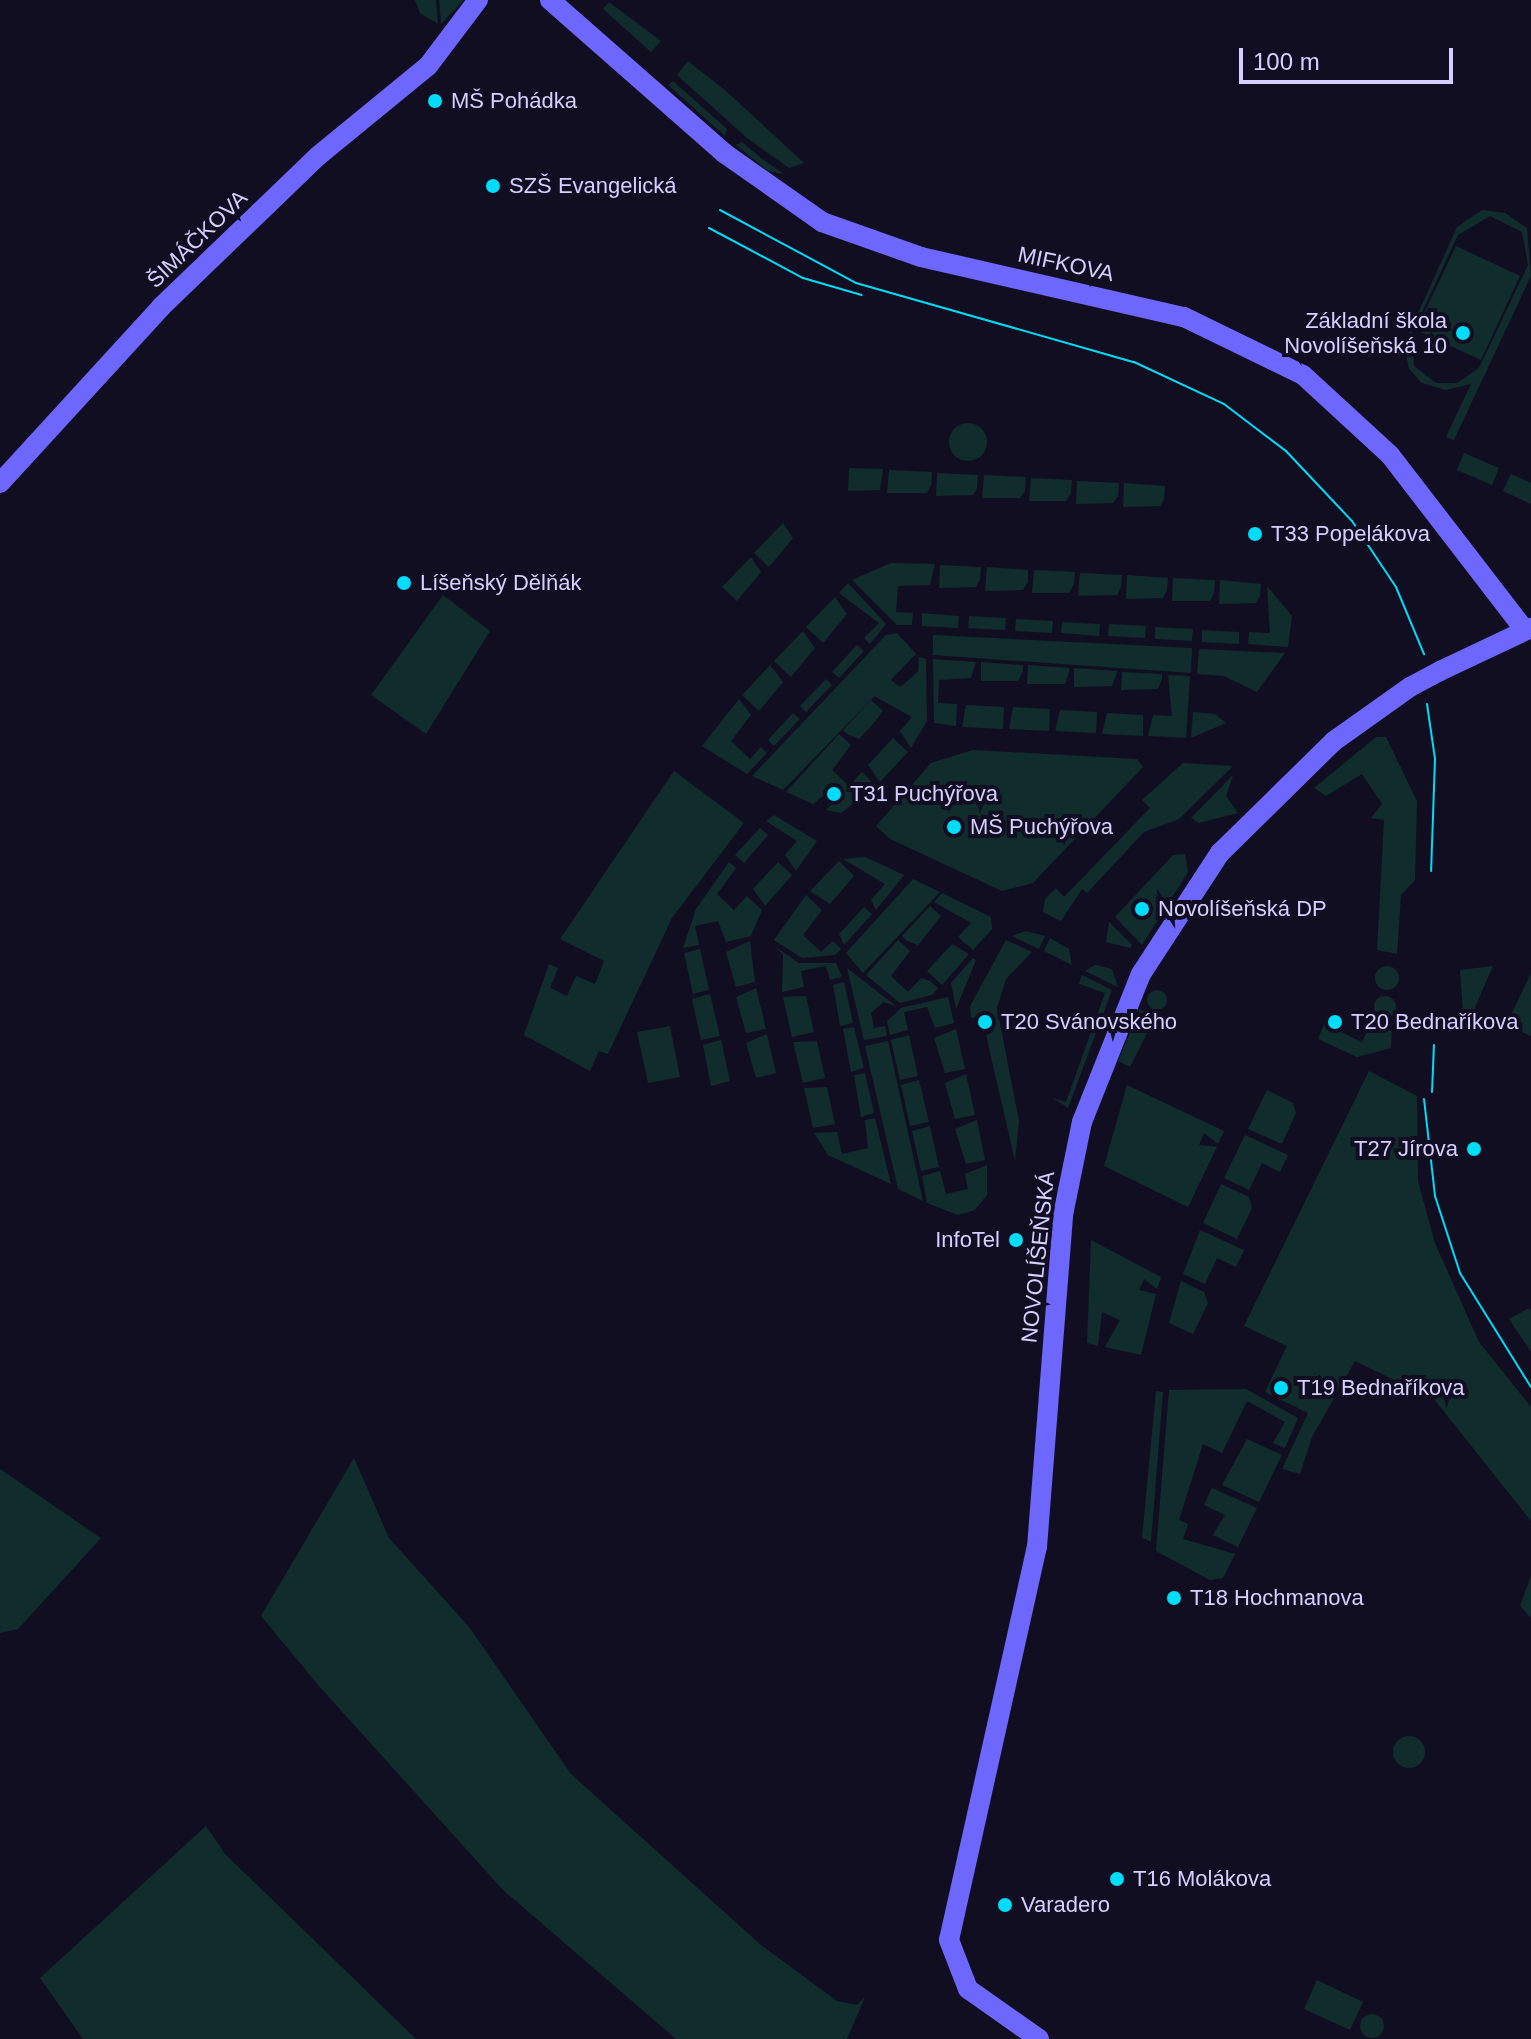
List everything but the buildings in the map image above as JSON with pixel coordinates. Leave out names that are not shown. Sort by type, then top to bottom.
[{"type":"street","name":"ŠIMÁČKOVA","points":[[0,483],[161,307],[318,156],[445,48],[478,0]]},
{"type":"street","name":"MIFKOVA","points":[[550,0],[724,153],[822,222],[921,257],[1184,317],[1303,375],[1390,455],[1528,629]]},
{"type":"street","name":"NOVOLÍŠEŇSKÁ","points":[[1039,2039],[968,1989],[949,1940],[1037,1547],[1063,1215],[1082,1122],[1128,997],[1185,900],[1296,776],[1374,708],[1440,671],[1528,629]]},
{"type":"green space","points":[[415,0],[436,0],[438,24],[420,13]]},
{"type":"green space","points":[[439,0],[464,0],[441,24]]},
{"type":"green space","points":[[609,2],[661,41],[651,52],[603,9]]},
{"type":"green space","points":[[688,61],[726,91],[804,163],[789,168],[747,138],[677,75]]},
{"type":"green space","points":[[673,81],[727,129],[725,136],[668,85]]},
{"type":"green space","points":[[742,142],[784,174],[768,171],[736,145]]},
{"type":"green space","points":[[1482,210],[1505,213],[1527,228],[1531,276],[1454,440],[1446,437],[1471,384],[1446,390],[1422,383],[1409,369],[1404,344],[1457,227]],"holes":[[[1490,216],[1522,232],[1528,265],[1479,368],[1457,383],[1436,383],[1414,366],[1412,334],[1458,235]]]},
{"type":"green space","points":[[1456,246],[1520,276],[1481,360],[1416,330]]},
{"type":"green space","points":[[968,423],[981,429],[987,442],[981,455],[968,461],[955,455],[949,442],[955,429]]},
{"type":"green space","points":[[1464,453],[1499,468],[1492,485],[1457,470]]},
{"type":"green space","points":[[849,468],[883,469],[880,490],[848,491]]},
{"type":"green space","points":[[889,470],[932,472],[931,485],[927,493],[887,493]]},
{"type":"green space","points":[[937,473],[978,475],[977,488],[973,495],[936,496]]},
{"type":"green space","points":[[1511,474],[1531,483],[1531,504],[1503,491]]},
{"type":"green space","points":[[984,475],[1026,477],[1025,491],[1020,498],[982,498]]},
{"type":"green space","points":[[1031,478],[1072,480],[1071,493],[1066,501],[1029,501]]},
{"type":"green space","points":[[1077,481],[1119,483],[1118,496],[1113,503],[1076,504]]},
{"type":"green space","points":[[1124,483],[1165,486],[1164,499],[1160,506],[1123,507]]},
{"type":"green space","points":[[783,523],[793,538],[769,567],[754,553]]},
{"type":"green space","points":[[751,557],[761,572],[737,601],[722,587]]},
{"type":"green space","points":[[891,563],[935,564],[930,585],[898,586],[896,612],[913,613],[912,625],[897,625],[852,580]]},
{"type":"green space","points":[[940,565],[981,567],[980,579],[976,587],[939,588]]},
{"type":"green space","points":[[987,567],[1028,570],[1028,582],[1023,590],[985,591]]},
{"type":"green space","points":[[1034,570],[1075,572],[1074,584],[1069,593],[1032,593]]},
{"type":"green space","points":[[1080,573],[1122,575],[1121,587],[1117,595],[1078,596]]},
{"type":"green space","points":[[1127,575],[1168,578],[1163,598],[1126,599]]},
{"type":"green space","points":[[1173,578],[1215,580],[1214,593],[1210,601],[1172,601]]},
{"type":"green space","points":[[1220,580],[1261,584],[1260,596],[1256,603],[1219,604]]},
{"type":"green space","points":[[848,583],[886,624],[870,644],[864,638],[879,623],[839,593]]},
{"type":"green space","points":[[1267,586],[1292,616],[1288,647],[1248,644],[1249,632],[1270,633]]},
{"type":"green space","points":[[443,595],[490,631],[426,734],[371,695]]},
{"type":"green space","points":[[835,597],[847,614],[823,643],[806,627]]},
{"type":"green space","points":[[922,613],[959,616],[958,628],[922,626]]},
{"type":"green space","points":[[969,616],[1006,618],[1005,630],[968,628]]},
{"type":"green space","points":[[1016,619],[1053,621],[1052,633],[1015,631]]},
{"type":"green space","points":[[1062,622],[1100,624],[1099,636],[1061,633]]},
{"type":"green space","points":[[1109,624],[1146,626],[1145,638],[1108,636]]},
{"type":"green space","points":[[1155,627],[1193,629],[1192,641],[1155,639]]},
{"type":"green space","points":[[1202,630],[1239,632],[1239,644],[1202,642]]},
{"type":"green space","points":[[803,631],[815,648],[791,677],[774,661]]},
{"type":"green space","points":[[897,633],[916,654],[783,790],[752,776],[886,635]]},
{"type":"green space","points":[[933,635],[1192,648],[1191,673],[933,655]]},
{"type":"green space","points":[[857,645],[864,651],[839,678],[832,672]]},
{"type":"green space","points":[[1199,649],[1285,653],[1257,692],[1224,676],[1197,674]]},
{"type":"green space","points":[[919,657],[926,659],[927,721],[911,748],[900,731],[912,717],[874,696],[890,679],[900,687],[918,672]]},
{"type":"green space","points":[[933,659],[976,662],[971,678],[939,680],[938,703],[957,704],[956,726],[934,723]]},
{"type":"green space","points":[[981,662],[1023,665],[1023,671],[1018,681],[981,681]]},
{"type":"green space","points":[[770,665],[783,682],[759,711],[742,695]]},
{"type":"green space","points":[[1028,665],[1070,668],[1065,684],[1027,684]]},
{"type":"green space","points":[[1074,668],[1117,671],[1112,686],[1074,687]]},
{"type":"green space","points":[[1122,672],[1162,674],[1162,679],[1158,689],[1121,690]]},
{"type":"green space","points":[[1168,675],[1190,676],[1186,738],[1148,736],[1153,715],[1172,716]]},
{"type":"green space","points":[[826,679],[832,685],[806,712],[800,706]]},
{"type":"green space","points":[[739,699],[751,715],[731,741],[750,759],[761,747],[767,753],[747,774],[702,746]]},
{"type":"green space","points":[[871,700],[883,711],[859,739],[847,734],[843,730]]},
{"type":"green space","points":[[966,705],[1004,707],[1003,729],[962,727]]},
{"type":"green space","points":[[1013,707],[1050,709],[1049,731],[1009,729]]},
{"type":"green space","points":[[1060,710],[1097,712],[1096,733],[1055,731]]},
{"type":"green space","points":[[1193,712],[1215,714],[1226,723],[1191,738]]},
{"type":"green space","points":[[793,713],[800,719],[774,746],[768,740]]},
{"type":"green space","points":[[1107,713],[1143,715],[1143,736],[1102,734]]},
{"type":"green space","points":[[839,734],[851,745],[832,770],[849,786],[862,772],[876,786],[841,813],[826,810],[841,794],[834,787],[813,804],[786,792]]},
{"type":"green space","points":[[1376,737],[1386,737],[1417,801],[1415,880],[1401,895],[1397,954],[1377,950],[1384,820],[1371,818],[1382,804],[1362,774],[1326,796],[1314,788]]},
{"type":"green space","points":[[893,738],[908,752],[880,782],[868,765]]},
{"type":"green space","points":[[973,750],[1137,759],[1143,767],[1033,883],[1002,891],[890,839],[876,826],[931,763]]},
{"type":"green space","points":[[1183,763],[1233,766],[1179,819],[1144,832],[1087,893],[1082,889],[1061,921],[1043,912],[1045,899],[1056,888],[1064,897],[1150,808],[1142,800]]},
{"type":"green space","points":[[674,771],[744,823],[672,918],[608,1054],[599,1051],[590,1071],[524,1035],[549,964],[558,968],[550,988],[567,996],[576,976],[595,984],[604,961],[560,939]]},
{"type":"green space","points":[[1233,775],[1226,796],[1238,813],[1199,823],[1191,818]]},
{"type":"green space","points":[[774,815],[817,841],[796,871],[785,855],[797,841],[766,821]]},
{"type":"green space","points":[[760,828],[768,835],[744,863],[735,855]]},
{"type":"green space","points":[[1185,854],[1188,872],[1142,945],[1115,917],[1173,855]]},
{"type":"green space","points":[[865,857],[904,875],[876,910],[871,900],[885,884],[843,859]]},
{"type":"green space","points":[[839,861],[854,876],[830,904],[810,891]]},
{"type":"green space","points":[[729,862],[736,868],[717,894],[734,910],[747,896],[762,910],[751,936],[726,942],[718,921],[695,926],[699,945],[683,948],[696,909]]},
{"type":"green space","points":[[778,862],[792,875],[765,906],[753,889]]},
{"type":"green space","points":[[913,879],[940,892],[863,973],[846,953]]},
{"type":"green space","points":[[942,893],[991,917],[992,929],[973,950],[958,937],[971,923],[934,902]]},
{"type":"green space","points":[[806,895],[822,910],[803,935],[821,952],[833,941],[841,949],[835,955],[802,958],[774,940]]},
{"type":"green space","points":[[930,906],[941,916],[918,945],[907,941],[902,936]]},
{"type":"green space","points":[[864,907],[872,914],[844,945],[839,934]]},
{"type":"green space","points":[[1109,922],[1132,945],[1130,948],[1106,942]]},
{"type":"green space","points":[[1026,931],[1045,936],[1039,949],[1012,936]]},
{"type":"green space","points":[[1050,938],[1069,949],[1072,965],[1044,951]]},
{"type":"green space","points":[[898,940],[910,951],[891,976],[908,992],[921,978],[930,981],[938,988],[932,995],[900,1003],[866,975]]},
{"type":"green space","points":[[1006,940],[1032,952],[1006,979],[997,1008],[1019,1121],[1015,1161],[986,1035],[993,1032],[990,1016],[971,1018],[970,1006]]},
{"type":"green space","points":[[750,941],[755,982],[736,987],[726,952]]},
{"type":"green space","points":[[952,944],[969,954],[942,985],[927,971]]},
{"type":"green space","points":[[774,946],[799,963],[836,963],[842,977],[830,980],[826,966],[801,971],[804,987],[782,992],[783,954]]},
{"type":"green space","points":[[700,949],[709,990],[693,994],[684,953]]},
{"type":"green space","points":[[973,958],[976,960],[956,1009],[951,983]]},
{"type":"green space","points":[[1095,965],[1112,969],[1118,987],[1085,971]]},
{"type":"green space","points":[[1387,966],[1396,969],[1399,978],[1396,987],[1387,990],[1378,987],[1375,978],[1378,969]]},
{"type":"green space","points":[[1493,966],[1467,1026],[1464,1026],[1460,970]]},
{"type":"green space","points":[[847,968],[896,1006],[883,1002],[871,1013],[874,1028],[885,1026],[887,1036],[864,1040]]},
{"type":"green space","points":[[1531,973],[1531,1036],[1506,1025]]},
{"type":"green space","points":[[1082,975],[1112,990],[1068,1108],[1053,1098],[1066,1102],[1105,993],[1079,984]]},
{"type":"green space","points":[[844,982],[853,1023],[840,1026],[833,985]]},
{"type":"green space","points":[[756,988],[766,1029],[746,1033],[736,997]]},
{"type":"green space","points":[[1157,990],[1164,993],[1167,1000],[1164,1007],[1157,1010],[1150,1007],[1147,1000],[1150,993]]},
{"type":"green space","points":[[710,994],[720,1036],[701,1040],[692,999]]},
{"type":"green space","points":[[806,996],[814,1032],[792,1037],[783,997]]},
{"type":"green space","points":[[1385,996],[1396,1007],[1385,1018],[1374,1007]]},
{"type":"green space","points":[[948,997],[954,1023],[935,1028],[927,1007],[904,1012],[908,1030],[890,1035],[887,1021],[901,1008]]},
{"type":"green space","points":[[1140,1009],[1155,1017],[1130,1067],[1118,1061]]},
{"type":"green space","points":[[1324,1024],[1362,1042],[1371,1024],[1383,1025],[1392,1032],[1391,1048],[1357,1057],[1318,1039]]},
{"type":"green space","points":[[670,1026],[680,1077],[648,1083],[637,1032]]},
{"type":"green space","points":[[854,1027],[864,1068],[851,1072],[843,1029]]},
{"type":"green space","points":[[956,1029],[965,1069],[945,1073],[934,1038]]},
{"type":"green space","points":[[767,1034],[776,1073],[756,1078],[746,1043]]},
{"type":"green space","points":[[909,1035],[918,1076],[900,1080],[891,1040]]},
{"type":"green space","points":[[721,1040],[730,1081],[711,1086],[703,1045]]},
{"type":"green space","points":[[817,1041],[825,1078],[803,1083],[793,1042]]},
{"type":"green space","points":[[888,1041],[923,1201],[898,1189],[865,1046]]},
{"type":"green space","points":[[1369,1071],[1417,1096],[1418,1181],[1435,1243],[1479,1342],[1531,1407],[1531,1521],[1434,1399],[1355,1361],[1312,1437],[1300,1474],[1282,1469],[1308,1413],[1265,1392],[1287,1346],[1244,1326]]},
{"type":"green space","points":[[865,1073],[874,1113],[861,1117],[854,1075]]},
{"type":"green space","points":[[966,1074],[975,1115],[955,1119],[945,1083]]},
{"type":"green space","points":[[919,1080],[929,1122],[910,1126],[901,1085]]},
{"type":"green space","points":[[1127,1085],[1224,1131],[1218,1144],[1204,1133],[1199,1145],[1217,1147],[1188,1207],[1104,1166]]},
{"type":"green space","points":[[827,1087],[835,1124],[813,1128],[804,1088]]},
{"type":"green space","points":[[1267,1090],[1293,1103],[1296,1113],[1282,1144],[1248,1129]]},
{"type":"green space","points":[[875,1118],[891,1184],[828,1155],[814,1133],[837,1132],[842,1154],[868,1148],[865,1120]]},
{"type":"green space","points":[[977,1120],[985,1160],[966,1164],[955,1129]]},
{"type":"green space","points":[[930,1126],[939,1167],[921,1171],[912,1131]]},
{"type":"green space","points":[[1245,1135],[1288,1155],[1280,1172],[1262,1163],[1249,1190],[1224,1178]]},
{"type":"green space","points":[[987,1165],[987,1195],[975,1210],[958,1215],[927,1203],[922,1176],[940,1171],[946,1194],[968,1189],[965,1174]]},
{"type":"green space","points":[[1221,1184],[1249,1197],[1252,1208],[1237,1239],[1203,1223]]},
{"type":"green space","points":[[1200,1230],[1244,1250],[1236,1267],[1217,1258],[1205,1284],[1183,1274]]},
{"type":"green space","points":[[1091,1240],[1161,1277],[1157,1289],[1144,1279],[1139,1290],[1156,1294],[1141,1355],[1105,1347],[1120,1320],[1102,1312],[1098,1346],[1087,1343]]},
{"type":"green space","points":[[1181,1281],[1204,1292],[1208,1303],[1193,1334],[1169,1323]]},
{"type":"green space","points":[[1529,1308],[1531,1311],[1531,1352],[1509,1319]]},
{"type":"green space","points":[[1246,1389],[1298,1418],[1285,1448],[1273,1443],[1285,1422],[1247,1401],[1222,1453],[1203,1444],[1179,1520],[1188,1524],[1183,1539],[1235,1554],[1223,1578],[1210,1580],[1156,1551],[1169,1390]]},
{"type":"green space","points":[[1156,1391],[1163,1392],[1151,1542],[1142,1538]]},
{"type":"green space","points":[[1247,1439],[1282,1455],[1259,1502],[1222,1485]]},
{"type":"green space","points":[[354,1458],[389,1538],[469,1627],[571,1774],[761,1945],[837,2001],[857,2005],[865,1997],[847,2039],[676,2039],[503,1890],[319,1686],[261,1616]]},
{"type":"green space","points":[[0,1469],[101,1538],[18,1629],[0,1633]]},
{"type":"green space","points":[[1212,1488],[1257,1508],[1238,1547],[1213,1535],[1225,1515],[1204,1505]]},
{"type":"green space","points":[[1531,1576],[1531,1618],[1520,1606]]},
{"type":"green space","points":[[1409,1736],[1420,1741],[1425,1752],[1420,1763],[1409,1768],[1398,1763],[1393,1752],[1398,1741]]},
{"type":"green space","points":[[206,1826],[225,1854],[416,2039],[83,2039],[40,1978]]},
{"type":"green space","points":[[1317,1980],[1363,2002],[1350,2030],[1304,2009]]},
{"type":"green space","points":[[1372,2014],[1381,2017],[1384,2026],[1381,2035],[1372,2038],[1363,2035],[1360,2026],[1363,2017]]},
{"type":"tram line","points":[[720,210],[856,283],[1134,362],[1224,404],[1286,451],[1352,521],[1396,587],[1424,654]]},
{"type":"tram line","points":[[709,228],[803,278],[862,295]]},
{"type":"tram line","points":[[1427,704],[1435,759],[1431,871]]},
{"type":"tram line","points":[[1432,1092],[1434,1045]]},
{"type":"tram line","points":[[1424,1099],[1435,1196],[1460,1273],[1531,1387]]},
{"type":"place","name":"MŠ Pohádka","points":[[435,101]]},
{"type":"place","name":"SZŠ Evangelická","points":[[493,186]]},
{"type":"place","name":"Základní škola Novolíšeňská 10","points":[[1463,333]]},
{"type":"place","name":"T33 Popelákova","points":[[1255,534]]},
{"type":"place","name":"Líšeňský Dělňák","points":[[404,583]]},
{"type":"place","name":"T31 Puchýřova","points":[[834,794]]},
{"type":"place","name":"MŠ Puchýřova","points":[[954,827]]},
{"type":"place","name":"Novolíšeňská DP","points":[[1142,909]]},
{"type":"place","name":"T20 Svánovského","points":[[985,1022]]},
{"type":"place","name":"T20 Bednaříkova","points":[[1335,1022]]},
{"type":"place","name":"T27 Jírova","points":[[1474,1149]]},
{"type":"place","name":"InfoTel","points":[[1016,1240]]},
{"type":"place","name":"T19 Bednaříkova","points":[[1281,1388]]},
{"type":"place","name":"T18 Hochmanova","points":[[1174,1598]]},
{"type":"place","name":"T16 Molákova","points":[[1117,1879]]},
{"type":"place","name":"Varadero","points":[[1005,1905]]}]
